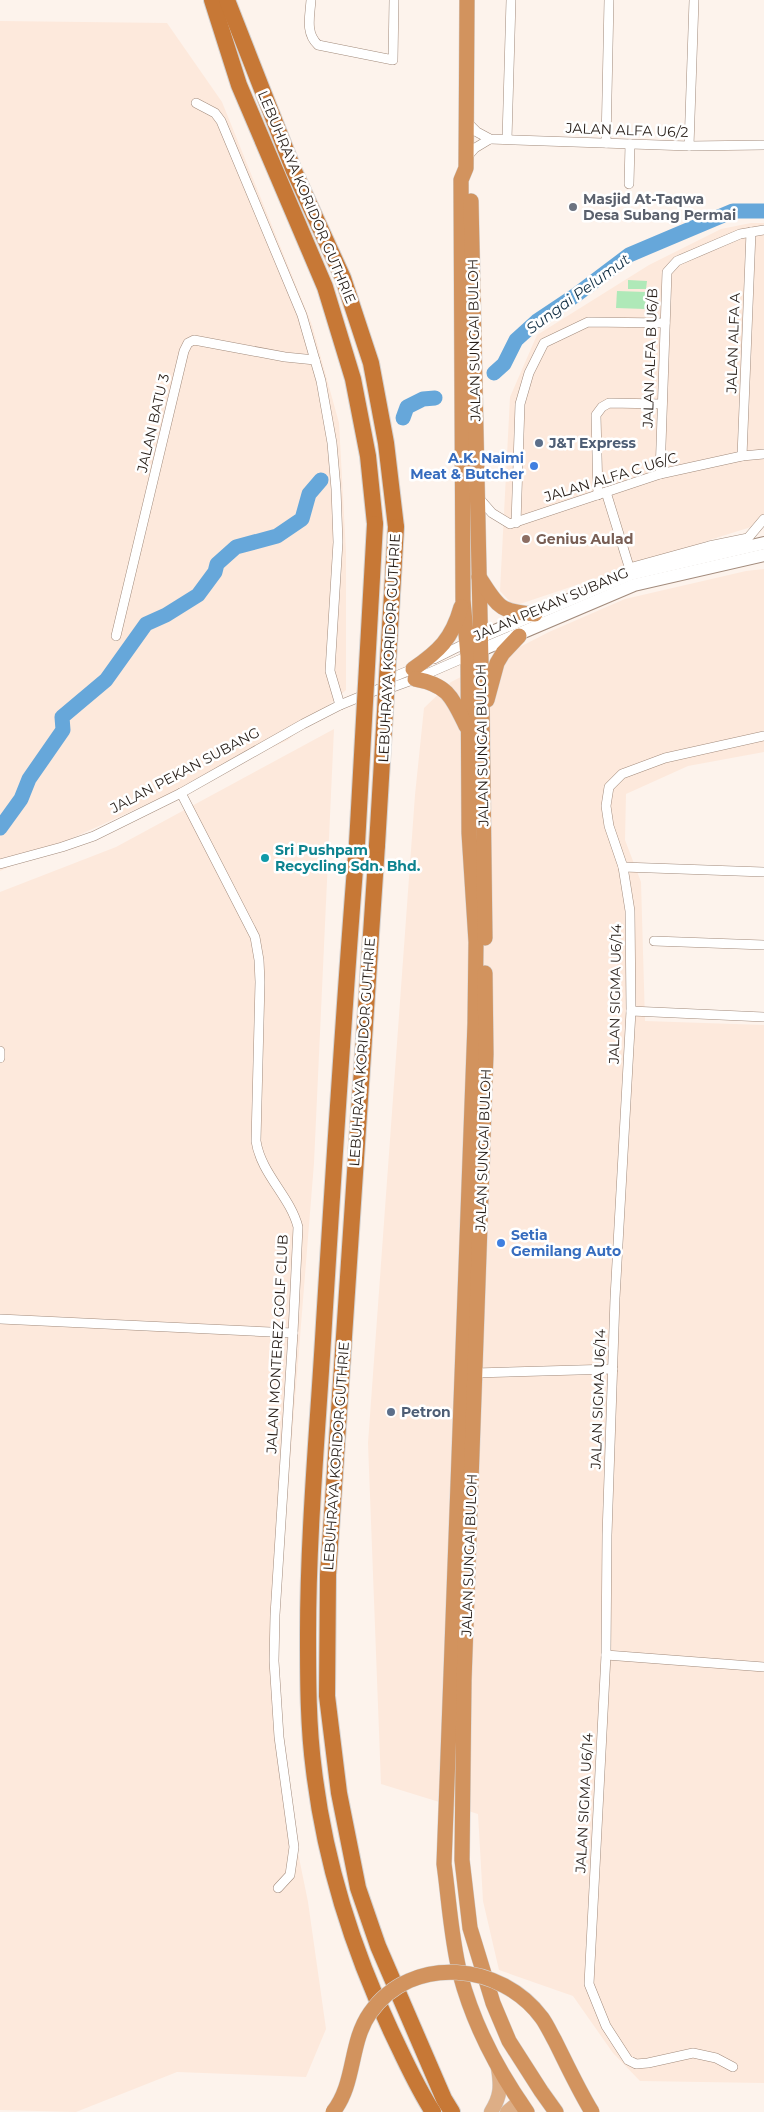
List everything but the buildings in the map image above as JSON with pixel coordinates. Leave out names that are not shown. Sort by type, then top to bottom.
[{"type":"highway","name":"LEBUHRAYA KORIDOR GUTHRIE","points":[[212,0],[239,85],[328,296],[354,379],[368,456],[375,524],[357,844],[347,964],[308,1574],[310,1735],[326,1842],[338,1893],[356,1949],[392,2033],[432,2112]]},
{"type":"highway","name":"LEBUHRAYA KORIDOR GUTHRIE","points":[[227,0],[294,171],[343,278],[371,363],[386,443],[396,527],[377,845],[328,1575],[327,1696],[339,1793],[358,1888],[378,1946],[444,2099],[452,2112]]},
{"type":"highway","name":"JALAN SUNGAI BULOH","points":[[467,0],[465,164],[461,180],[463,600],[474,647],[482,708],[486,1054],[464,1681],[462,1860],[465,1892],[475,1948],[493,2003],[509,2041],[556,2112]]},
{"type":"highway","name":"JALAN SUNGAI BULOH","points":[[465,164],[471,180],[478,497],[479,577],[467,729],[469,833],[476,942],[475,1022],[444,1864],[460,1974],[473,2011],[498,2065],[523,2107]]},
{"type":"highway","points":[[479,577],[496,604],[504,610],[515,613],[535,614]]},
{"type":"highway","points":[[463,600],[454,629],[446,642],[414,674],[435,684],[448,693],[454,700],[467,729]]},
{"type":"highway","points":[[482,708],[488,698],[497,663],[502,653],[519,636]]},
{"type":"highway","points":[[333,2112],[342,2101],[350,2078],[361,2033],[370,2014],[387,1996],[410,1981],[432,1973],[454,1972],[477,1975],[499,1982],[522,1995],[543,2019],[592,2112]]},
{"type":"highway","points":[[509,2041],[524,2081],[523,2107]]},
{"type":"main road","name":"JALAN PEKAN SUBANG","points":[[474,647],[535,614],[630,571],[764,543]]},
{"type":"main road","name":"JALAN PEKAN SUBANG","points":[[474,647],[519,636],[634,585],[764,555]]},
{"type":"main road","points":[[491,2112],[500,2096],[501,2090],[498,2065]]},
{"type":"main road","points":[[507,2112],[523,2107]]},
{"type":"street","points":[[311,0],[310,32],[312,39],[318,44],[393,60],[394,0]]},
{"type":"street","points":[[507,140],[511,0]]},
{"type":"street","points":[[606,143],[609,0]]},
{"type":"street","points":[[689,146],[694,0]]},
{"type":"street","points":[[196,103],[215,113],[221,120],[302,315],[321,381],[332,443],[336,490],[338,542],[330,671],[340,705]]},
{"type":"street","points":[[466,121],[477,132],[490,139]]},
{"type":"street","points":[[465,164],[475,148],[490,139]]},
{"type":"street","name":"JALAN ALFA U6/2","points":[[490,139],[689,146],[764,145]]},
{"type":"street","points":[[629,184],[630,144]]},
{"type":"street","points":[[751,232],[764,230]]},
{"type":"street","name":"JALAN ALFA B U6/B","points":[[660,474],[667,272],[676,261],[740,234],[751,232]]},
{"type":"street","name":"JALAN ALFA A","points":[[742,456],[751,232]]},
{"type":"street","points":[[478,497],[492,514],[510,524],[516,523],[520,404],[530,373],[544,343],[588,322],[665,323]]},
{"type":"street","name":"JALAN BATU 3","points":[[116,636],[184,351],[188,343],[194,340],[285,357],[315,360]]},
{"type":"street","points":[[662,404],[609,403],[596,415],[602,493],[630,571],[709,546],[744,540],[755,532],[764,519]]},
{"type":"street","name":"JALAN ALFA C U6/C","points":[[516,523],[660,474],[742,456],[764,454]]},
{"type":"street","name":"JALAN PEKAN SUBANG","points":[[0,864],[94,836],[181,793],[303,724],[340,705],[379,689],[391,678],[414,674],[474,647]]},
{"type":"street","name":"JALAN SIGMA U6/14","points":[[733,2067],[716,2058],[693,2053],[648,2063],[636,2064],[628,2060],[606,2026],[589,1984],[606,1654],[613,1369],[631,1011],[630,911],[623,867],[608,826],[606,806],[609,787],[622,774],[665,758],[764,736]]},
{"type":"street","name":"JALAN MONTEREZ GOLF CLUB","points":[[181,793],[255,937],[260,976],[256,1141],[261,1161],[292,1212],[298,1227],[275,1615],[274,1661],[279,1737],[294,1847],[290,1875],[278,1888]]},
{"type":"street","points":[[623,867],[764,872]]},
{"type":"street","points":[[654,941],[764,946]]},
{"type":"street","points":[[631,1011],[764,1017]]},
{"type":"street","points":[[0,1051],[0,1058]]},
{"type":"street","points":[[0,1319],[293,1333]]},
{"type":"street","points":[[475,1373],[613,1369]]},
{"type":"street","points":[[606,1654],[764,1667]]},
{"type":"shaded area","points":[[0,21],[167,23],[222,102],[312,325],[339,423],[346,552],[346,690],[288,740],[0,871]]},
{"type":"shaded area","points":[[751,223],[764,223],[764,523],[514,606],[500,591],[510,397],[537,335],[649,265],[721,229]]},
{"type":"shaded area","points":[[764,569],[764,752],[688,766],[626,794],[625,840],[641,882],[645,1021],[764,1025],[764,2083],[640,2081],[613,2053],[573,1996],[499,1970],[483,1901],[478,1814],[381,1784],[368,1443],[415,795],[424,708],[451,682],[549,632],[625,599],[746,571]]},
{"type":"shaded area","points":[[334,729],[314,1163],[276,1636],[282,1774],[308,1902],[326,2029],[306,2077],[177,2072],[76,2112],[0,2110],[0,892],[116,847]]},
{"type":"green space","points":[[628,280],[647,281],[646,289],[628,289]]},
{"type":"green space","points":[[617,291],[646,292],[645,309],[616,308]]},
{"type":"waterway","name":"Sungai Pelumut","points":[[494,373],[504,364],[516,340],[537,321],[576,295],[629,255],[733,211],[764,211]]},
{"type":"waterway","name":"Sungai Pelumut","points":[[403,418],[407,407],[423,399],[435,398]]},
{"type":"waterway","name":"Sungai Pelumut","points":[[0,828],[21,799],[29,779],[63,730],[62,717],[106,680],[146,624],[166,615],[198,595],[215,572],[217,564],[236,547],[277,536],[302,519],[309,494],[321,480]]},
{"type":"place","name":"Masjid At-Taqwa Desa Subang Permai","points":[[573,207]]},
{"type":"place","name":"J&T Express","points":[[539,443]]},
{"type":"place","name":"A.K. Naimi Meat & Butcher","points":[[534,466]]},
{"type":"place","name":"Genius Aulad","points":[[526,539]]},
{"type":"place","name":"Sri Pushpam Recycling Sdn. Bhd.","points":[[265,858]]},
{"type":"place","name":"Setia Gemilang Auto","points":[[501,1243]]},
{"type":"place","name":"Petron","points":[[391,1412]]}]
